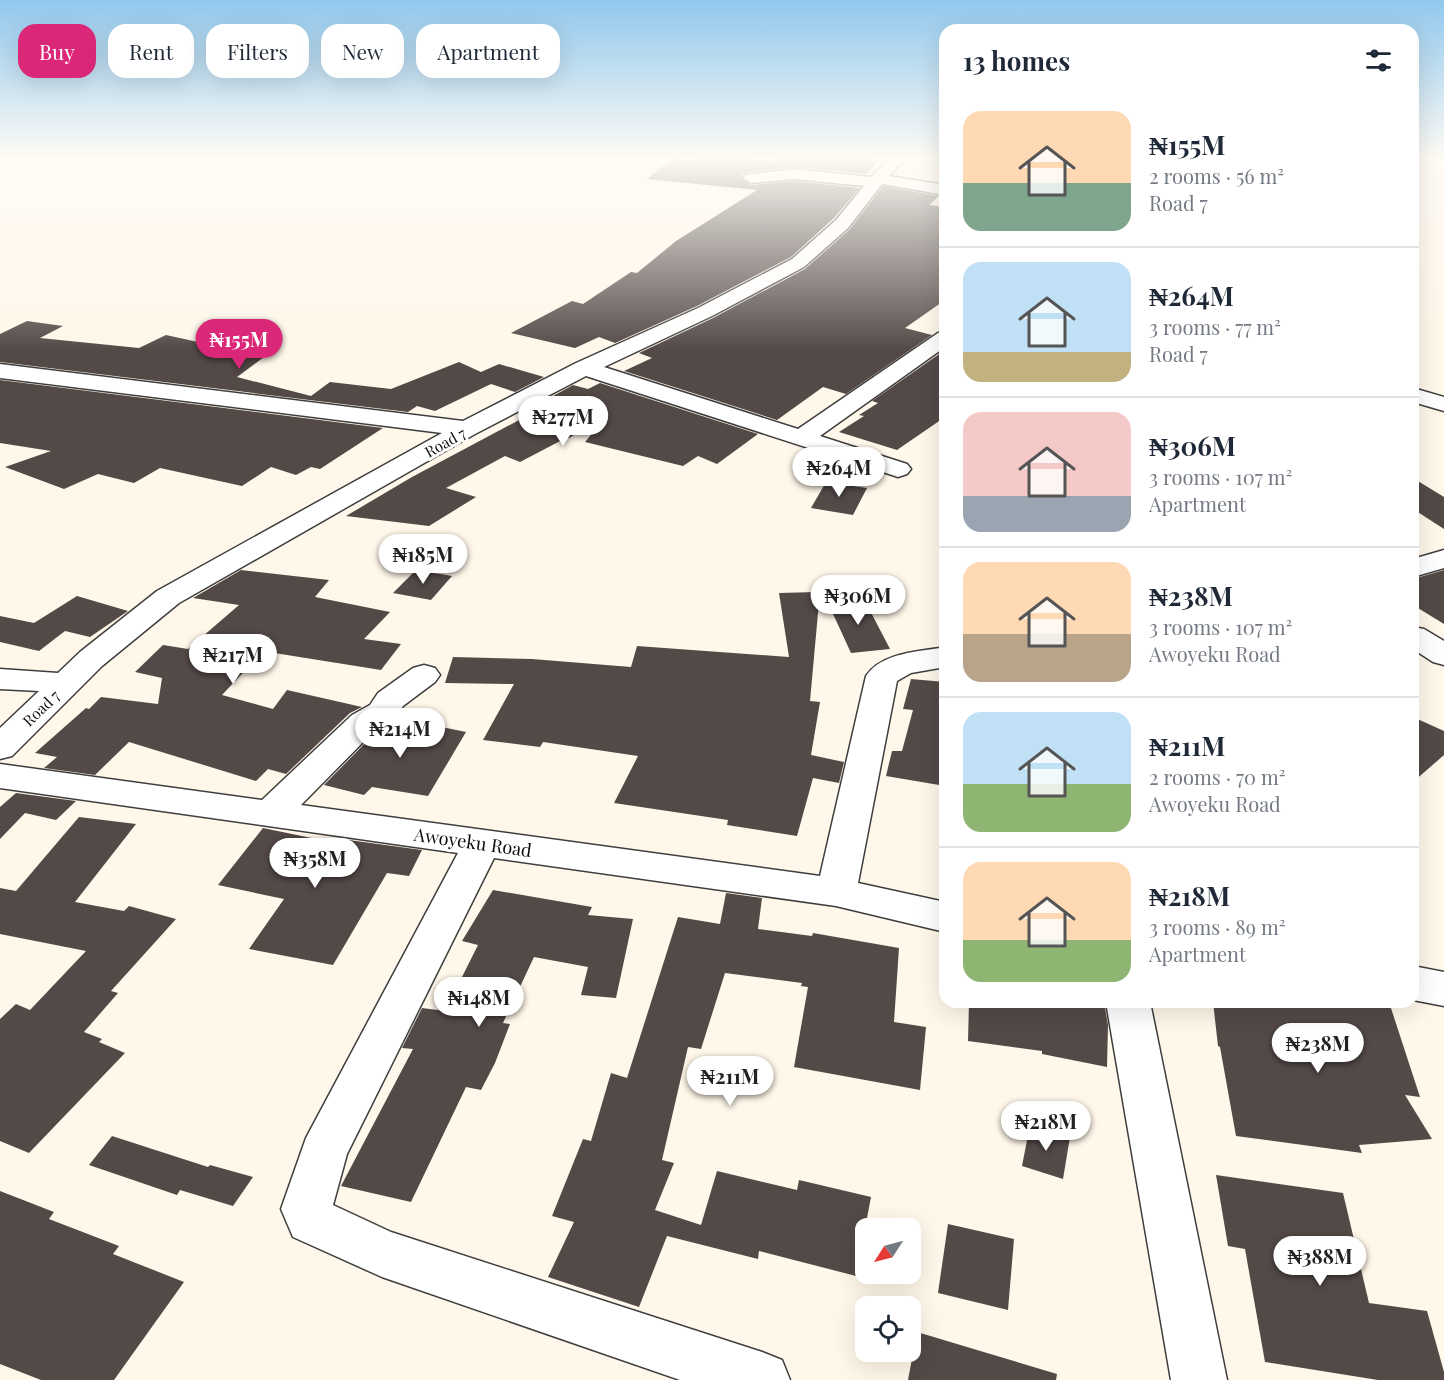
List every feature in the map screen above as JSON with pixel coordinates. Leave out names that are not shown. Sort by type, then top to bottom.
[{"type":"street","name":"Road 7","points":[[0,748],[91,659],[168,597],[467,429],[584,368],[705,312],[798,263],[844,221]]},
{"type":"street","points":[[800,439],[939,341]]},
{"type":"street","points":[[584,368],[898,469]]},
{"type":"street","points":[[0,371],[467,429]]},
{"type":"street","points":[[1419,397],[1444,404]]},
{"type":"street","points":[[1419,565],[1444,559]]},
{"type":"street","points":[[1419,640],[1444,655]]},
{"type":"street","points":[[836,892],[882,676],[901,665],[939,658]]},
{"type":"street","points":[[271,813],[364,723],[383,712],[390,700],[424,675]]},
{"type":"street","points":[[0,679],[67,683]]},
{"type":"street","name":"Awoyeku Road","points":[[0,776],[836,892],[939,916]]},
{"type":"street","points":[[482,843],[323,1153],[306,1209],[311,1220],[382,1253],[762,1380]]},
{"type":"street","points":[[1419,984],[1444,988]]},
{"type":"street","points":[[1129,1008],[1199,1380]]},
{"type":"building","points":[[707,221],[830,221],[791,257],[697,306],[615,343],[599,337],[575,348],[511,333],[572,301],[583,304],[631,272],[637,273],[676,241]]},
{"type":"building","points":[[856,221],[939,221],[939,304],[905,328],[932,335],[846,394],[823,387],[777,420],[624,371],[652,358],[639,353],[713,318],[805,269]]},
{"type":"building","points":[[27,321],[63,326],[40,338],[139,348],[166,335],[207,344],[248,348],[244,351],[268,354],[237,377],[311,396],[330,382],[391,389],[459,362],[481,372],[499,364],[544,377],[515,392],[491,384],[435,411],[417,406],[408,412],[0,362],[0,334]]},
{"type":"building","points":[[939,354],[939,421],[897,450],[839,432],[864,416],[859,415],[878,403],[872,401]]},
{"type":"building","points":[[0,380],[383,428],[320,469],[311,467],[296,475],[271,467],[242,486],[160,468],[134,483],[98,474],[64,489],[5,467],[51,451],[0,443]]},
{"type":"building","points":[[600,383],[758,434],[717,464],[698,456],[683,466],[585,442],[608,414],[569,438],[520,462],[505,456],[446,488],[476,497],[429,526],[346,516],[412,477],[551,403],[544,401],[573,385],[588,389]]},
{"type":"building","points":[[826,482],[867,488],[853,515],[811,508]]},
{"type":"building","points":[[1419,482],[1444,497],[1444,529],[1419,513]]},
{"type":"building","points":[[241,570],[329,580],[315,597],[390,612],[364,639],[401,644],[381,670],[249,649],[247,659],[253,662],[222,695],[273,709],[287,690],[362,707],[350,713],[286,774],[268,769],[256,781],[129,742],[95,775],[44,768],[57,757],[35,753],[101,697],[158,704],[162,678],[135,672],[163,645],[188,649],[239,605],[193,598]]},
{"type":"building","points":[[416,570],[452,576],[431,600],[393,593]]},
{"type":"building","points":[[1444,570],[1444,624],[1419,609],[1419,577]]},
{"type":"building","points":[[817,592],[819,602],[810,701],[820,702],[811,755],[844,762],[839,783],[813,778],[797,836],[727,825],[728,820],[614,803],[638,756],[543,742],[540,747],[483,740],[514,684],[445,683],[453,657],[532,659],[631,667],[637,646],[789,657],[779,593]]},
{"type":"building","points":[[77,596],[128,611],[90,637],[65,631],[39,651],[0,642],[0,616],[34,623]]},
{"type":"building","points":[[864,599],[890,649],[851,653],[828,603]]},
{"type":"building","points":[[911,679],[939,681],[939,785],[886,776],[892,751],[902,751],[913,710],[903,709]]},
{"type":"building","points":[[400,716],[466,732],[428,796],[372,787],[364,795],[324,785],[377,731],[396,721]]},
{"type":"building","points":[[1419,720],[1444,731],[1444,755],[1419,777]]},
{"type":"building","points":[[16,793],[76,801],[56,820],[25,813],[0,839],[0,807]]},
{"type":"building","points":[[79,817],[136,824],[75,902],[124,911],[129,906],[176,919],[111,991],[118,993],[84,1032],[102,1039],[99,1042],[125,1053],[29,1153],[0,1141],[0,1019],[16,1004],[30,1010],[86,951],[0,934],[0,888],[16,891]]},
{"type":"building","points":[[263,828],[331,842],[334,838],[422,850],[409,876],[387,873],[333,965],[249,949],[284,899],[218,885]]},
{"type":"building","points":[[493,890],[592,907],[588,915],[633,919],[616,998],[581,995],[588,967],[534,957],[503,1023],[510,1024],[495,1063],[481,1090],[466,1087],[411,1202],[341,1186],[413,1049],[402,1048],[422,1008],[445,1011],[478,945],[462,941]]},
{"type":"building","points":[[726,893],[762,898],[758,929],[812,936],[813,933],[899,948],[894,1022],[926,1027],[920,1090],[794,1067],[808,987],[801,986],[802,983],[725,973],[701,1049],[688,1047],[662,1160],[674,1163],[655,1210],[701,1225],[717,1171],[797,1190],[799,1180],[871,1197],[867,1218],[855,1218],[855,1276],[759,1251],[758,1259],[667,1236],[639,1307],[548,1277],[574,1222],[552,1216],[583,1139],[591,1141],[611,1073],[627,1078],[678,917],[720,924]]},
{"type":"building","points":[[969,1008],[1105,1008],[1108,1025],[1107,1067],[1042,1054],[1042,1051],[968,1041]]},
{"type":"building","points":[[1214,1008],[1391,1008],[1420,1097],[1405,1095],[1432,1139],[1359,1145],[1362,1153],[1236,1136],[1218,1046]]},
{"type":"building","points":[[1030,1125],[1070,1137],[1063,1179],[1022,1166]]},
{"type":"building","points":[[112,1136],[208,1167],[210,1165],[253,1177],[233,1206],[180,1190],[177,1195],[89,1165]]},
{"type":"building","points":[[1216,1175],[1343,1193],[1369,1303],[1427,1311],[1444,1372],[1444,1380],[1378,1380],[1265,1362],[1245,1249],[1228,1246]]},
{"type":"building","points":[[0,1191],[54,1212],[49,1219],[119,1246],[113,1254],[184,1282],[114,1380],[41,1380],[0,1364]]},
{"type":"building","points":[[948,1224],[1014,1239],[1008,1310],[938,1293]]},
{"type":"building","points":[[921,1333],[1057,1374],[1056,1380],[908,1380],[911,1362],[921,1362]]}]
